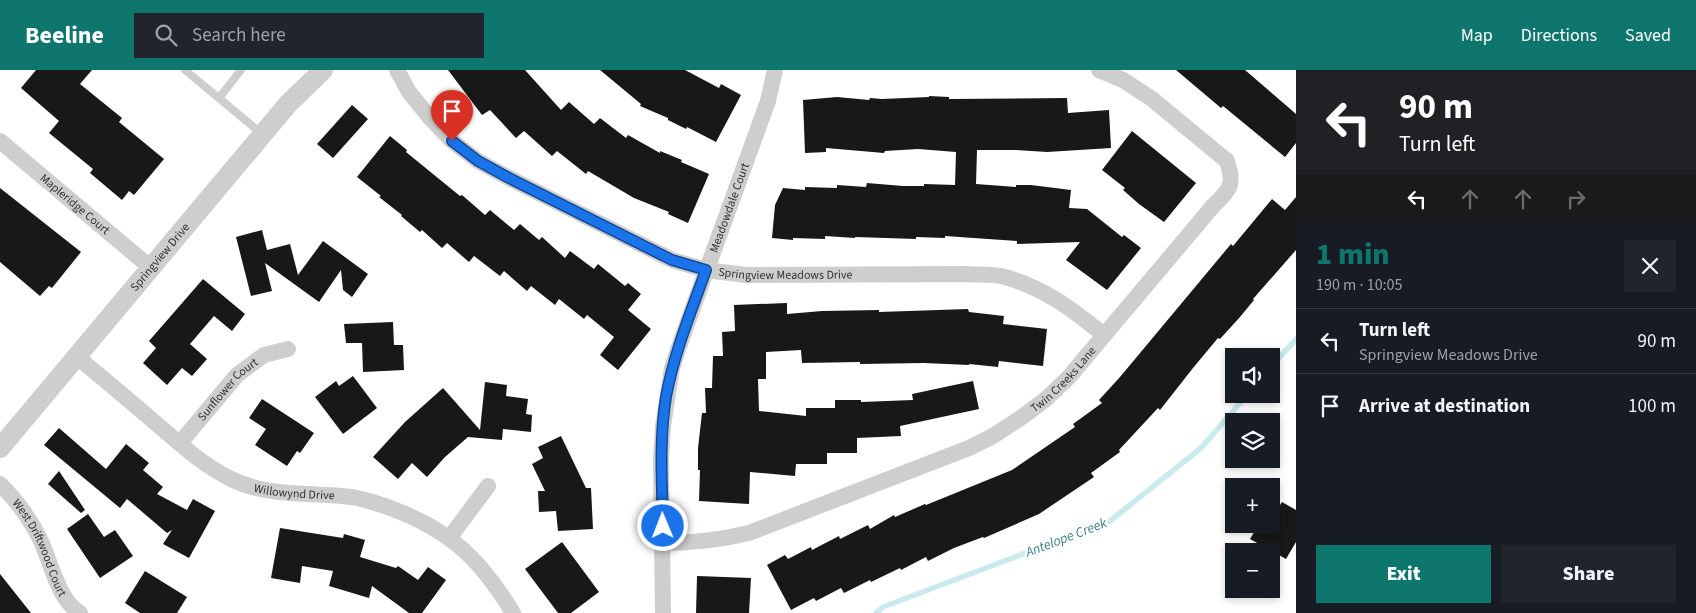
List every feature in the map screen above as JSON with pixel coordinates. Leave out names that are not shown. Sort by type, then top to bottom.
[{"type":"street","name":"Springview Drive","points":[[0,448],[262,134],[288,104],[323,70]]},
{"type":"street","name":"Springview Meadows Drive","points":[[397,70],[409,92],[430,118],[452,141],[478,161],[672,260],[706,270],[746,275],[967,274],[1004,277],[1034,287],[1059,300],[1104,335]]},
{"type":"street","name":"Meadowdale Court","points":[[663,613],[661,458],[666,397],[682,338],[768,101],[775,70]]},
{"type":"street","name":"Twin Creeks Lane","points":[[663,543],[713,541],[749,533],[969,448],[1000,432],[1046,399],[1069,377],[1213,206],[1228,191],[1232,176],[1227,161],[1152,99],[1123,80],[1099,70]]},
{"type":"street","name":"Mapleridge Court","points":[[0,141],[150,267]]},
{"type":"street","name":"Sunflower Court","points":[[180,444],[237,375],[264,356],[288,349]]},
{"type":"street","name":"Willowynd Drive","points":[[77,357],[180,444],[206,464],[232,480],[258,488],[291,494],[344,496],[375,502],[412,516],[450,537],[479,565],[500,590],[513,613]]},
{"type":"street","name":"West Driftwood Court","points":[[0,484],[16,501],[29,520],[41,541],[57,582],[68,602],[80,613]]},
{"type":"street","points":[[450,537],[488,486]]},
{"type":"lane","points":[[185,70],[262,134]]},
{"type":"lane","points":[[219,98],[241,70]]},
{"type":"building","points":[[36,70],[92,70],[80,84],[122,118],[119,122],[164,159],[134,195],[129,191],[122,200],[90,173],[93,169],[49,133],[59,121],[21,88]]},
{"type":"building","points":[[448,70],[525,70],[561,110],[569,102],[594,124],[600,118],[626,138],[628,135],[660,153],[660,151],[682,160],[681,162],[709,174],[688,223],[668,214],[669,212],[634,198],[588,171],[586,174],[557,151],[552,156],[524,131],[516,138],[490,110],[482,115]]},
{"type":"building","points":[[600,70],[685,70],[719,88],[721,84],[741,95],[716,142],[640,106],[641,104]]},
{"type":"building","points":[[1176,70],[1245,70],[1296,114],[1296,143],[1285,157],[1223,106],[1221,108]]},
{"type":"building","points":[[837,97],[869,100],[870,98],[949,97],[949,99],[1067,98],[1068,113],[1109,110],[1111,148],[1047,152],[977,150],[976,184],[1016,187],[1016,185],[1031,185],[1071,190],[1069,208],[1087,209],[1122,237],[1124,235],[1141,248],[1107,290],[1066,260],[1080,242],[1017,244],[1017,241],[945,236],[945,238],[916,237],[916,239],[825,236],[825,239],[793,238],[793,240],[772,238],[775,205],[783,188],[805,190],[805,187],[837,188],[837,185],[866,187],[867,183],[903,186],[924,186],[924,184],[955,185],[956,152],[918,149],[885,151],[884,153],[826,148],[826,152],[805,153],[803,100]]},
{"type":"building","points":[[352,105],[368,119],[333,158],[317,144]]},
{"type":"building","points":[[1132,131],[1196,183],[1164,222],[1139,204],[1123,190],[1125,188],[1102,170]]},
{"type":"building","points":[[390,136],[407,150],[406,152],[485,215],[490,210],[514,230],[520,224],[539,240],[542,237],[565,258],[570,251],[594,269],[598,264],[625,286],[628,283],[641,294],[628,310],[651,329],[618,370],[600,355],[614,337],[587,315],[584,319],[559,299],[555,305],[531,286],[527,291],[504,271],[500,276],[474,256],[469,262],[447,243],[442,248],[422,230],[420,232],[357,177]]},
{"type":"building","points":[[0,188],[81,252],[52,288],[49,286],[40,296],[0,262]]},
{"type":"building","points":[[1296,197],[1296,250],[1253,299],[1240,317],[1220,339],[1218,338],[1160,410],[1158,408],[1119,450],[1120,452],[1091,473],[1094,477],[1039,514],[984,538],[954,548],[928,561],[926,557],[901,570],[900,568],[871,582],[870,580],[844,593],[841,588],[816,601],[814,598],[791,610],[767,565],[785,555],[788,559],[811,547],[812,550],[839,536],[840,539],[868,525],[870,529],[894,515],[895,517],[1012,470],[1075,427],[1073,424],[1102,403],[1099,400],[1231,244],[1233,246],[1272,199],[1285,210]]},
{"type":"building","points":[[262,230],[267,250],[290,244],[298,275],[323,241],[368,274],[352,297],[343,290],[341,270],[319,302],[265,263],[272,291],[251,296],[236,237]]},
{"type":"building","points":[[203,279],[245,314],[232,331],[214,316],[190,344],[207,359],[192,376],[182,368],[167,385],[143,363],[156,348],[149,341]]},
{"type":"building","points":[[787,303],[787,314],[822,311],[879,310],[879,312],[968,309],[969,312],[1004,316],[1003,324],[1047,329],[1043,366],[999,361],[998,367],[924,363],[802,363],[801,350],[766,352],[766,379],[758,379],[759,411],[806,416],[806,408],[835,408],[835,400],[861,400],[861,402],[913,400],[912,394],[973,381],[979,409],[900,426],[901,436],[857,438],[857,453],[827,453],[827,464],[796,464],[795,476],[750,472],[749,504],[699,501],[700,470],[698,470],[698,448],[702,413],[706,413],[705,388],[712,388],[713,356],[723,356],[722,332],[735,331],[734,305]]},
{"type":"building","points":[[393,322],[394,345],[403,345],[404,370],[363,372],[362,343],[346,343],[344,324]]},
{"type":"building","points":[[353,376],[377,408],[343,434],[315,397],[336,381],[339,386]]},
{"type":"building","points":[[485,382],[507,385],[506,396],[528,399],[526,414],[532,415],[531,432],[503,429],[502,440],[468,437],[445,457],[427,477],[412,463],[398,479],[373,457],[405,422],[443,388],[480,430]]},
{"type":"building","points":[[262,399],[314,433],[300,453],[297,451],[287,466],[255,445],[266,429],[249,418]]},
{"type":"building","points":[[59,428],[106,469],[126,444],[149,463],[143,470],[163,487],[157,494],[187,510],[193,499],[215,511],[189,558],[163,544],[172,530],[167,533],[127,499],[120,508],[44,445]]},
{"type":"building","points":[[561,436],[586,488],[591,488],[593,529],[558,531],[556,511],[539,512],[538,491],[545,491],[532,464],[543,458],[538,447]]},
{"type":"building","points":[[59,471],[85,510],[81,513],[48,484]]},
{"type":"building","points":[[1282,502],[1296,510],[1296,542],[1286,559],[1280,556],[1280,543],[1257,543],[1250,539],[1254,533],[1280,533],[1280,505]]},
{"type":"building","points":[[88,514],[104,537],[115,530],[133,556],[100,578],[67,529]]},
{"type":"building","points":[[280,528],[343,538],[344,534],[365,540],[360,557],[396,568],[398,566],[418,580],[428,567],[446,580],[422,613],[409,613],[372,586],[369,598],[329,586],[333,571],[302,566],[300,583],[271,578]]},
{"type":"building","points":[[562,542],[599,592],[571,613],[558,613],[525,569]]},
{"type":"building","points":[[145,571],[187,597],[177,613],[140,613],[125,603]]},
{"type":"building","points":[[0,574],[31,613],[0,613]]},
{"type":"building","points":[[697,576],[751,578],[749,613],[696,613]]},
{"type":"waterway","name":"Antelope Creek","points":[[1280,357],[1296,339]]},
{"type":"waterway","name":"Antelope Creek","points":[[876,613],[883,607],[1110,521],[1201,448],[1240,403]]},
{"type":"route","points":[[452,141],[478,161],[509,178],[672,260],[706,270],[672,368],[666,397],[661,458],[663,526]]}]
